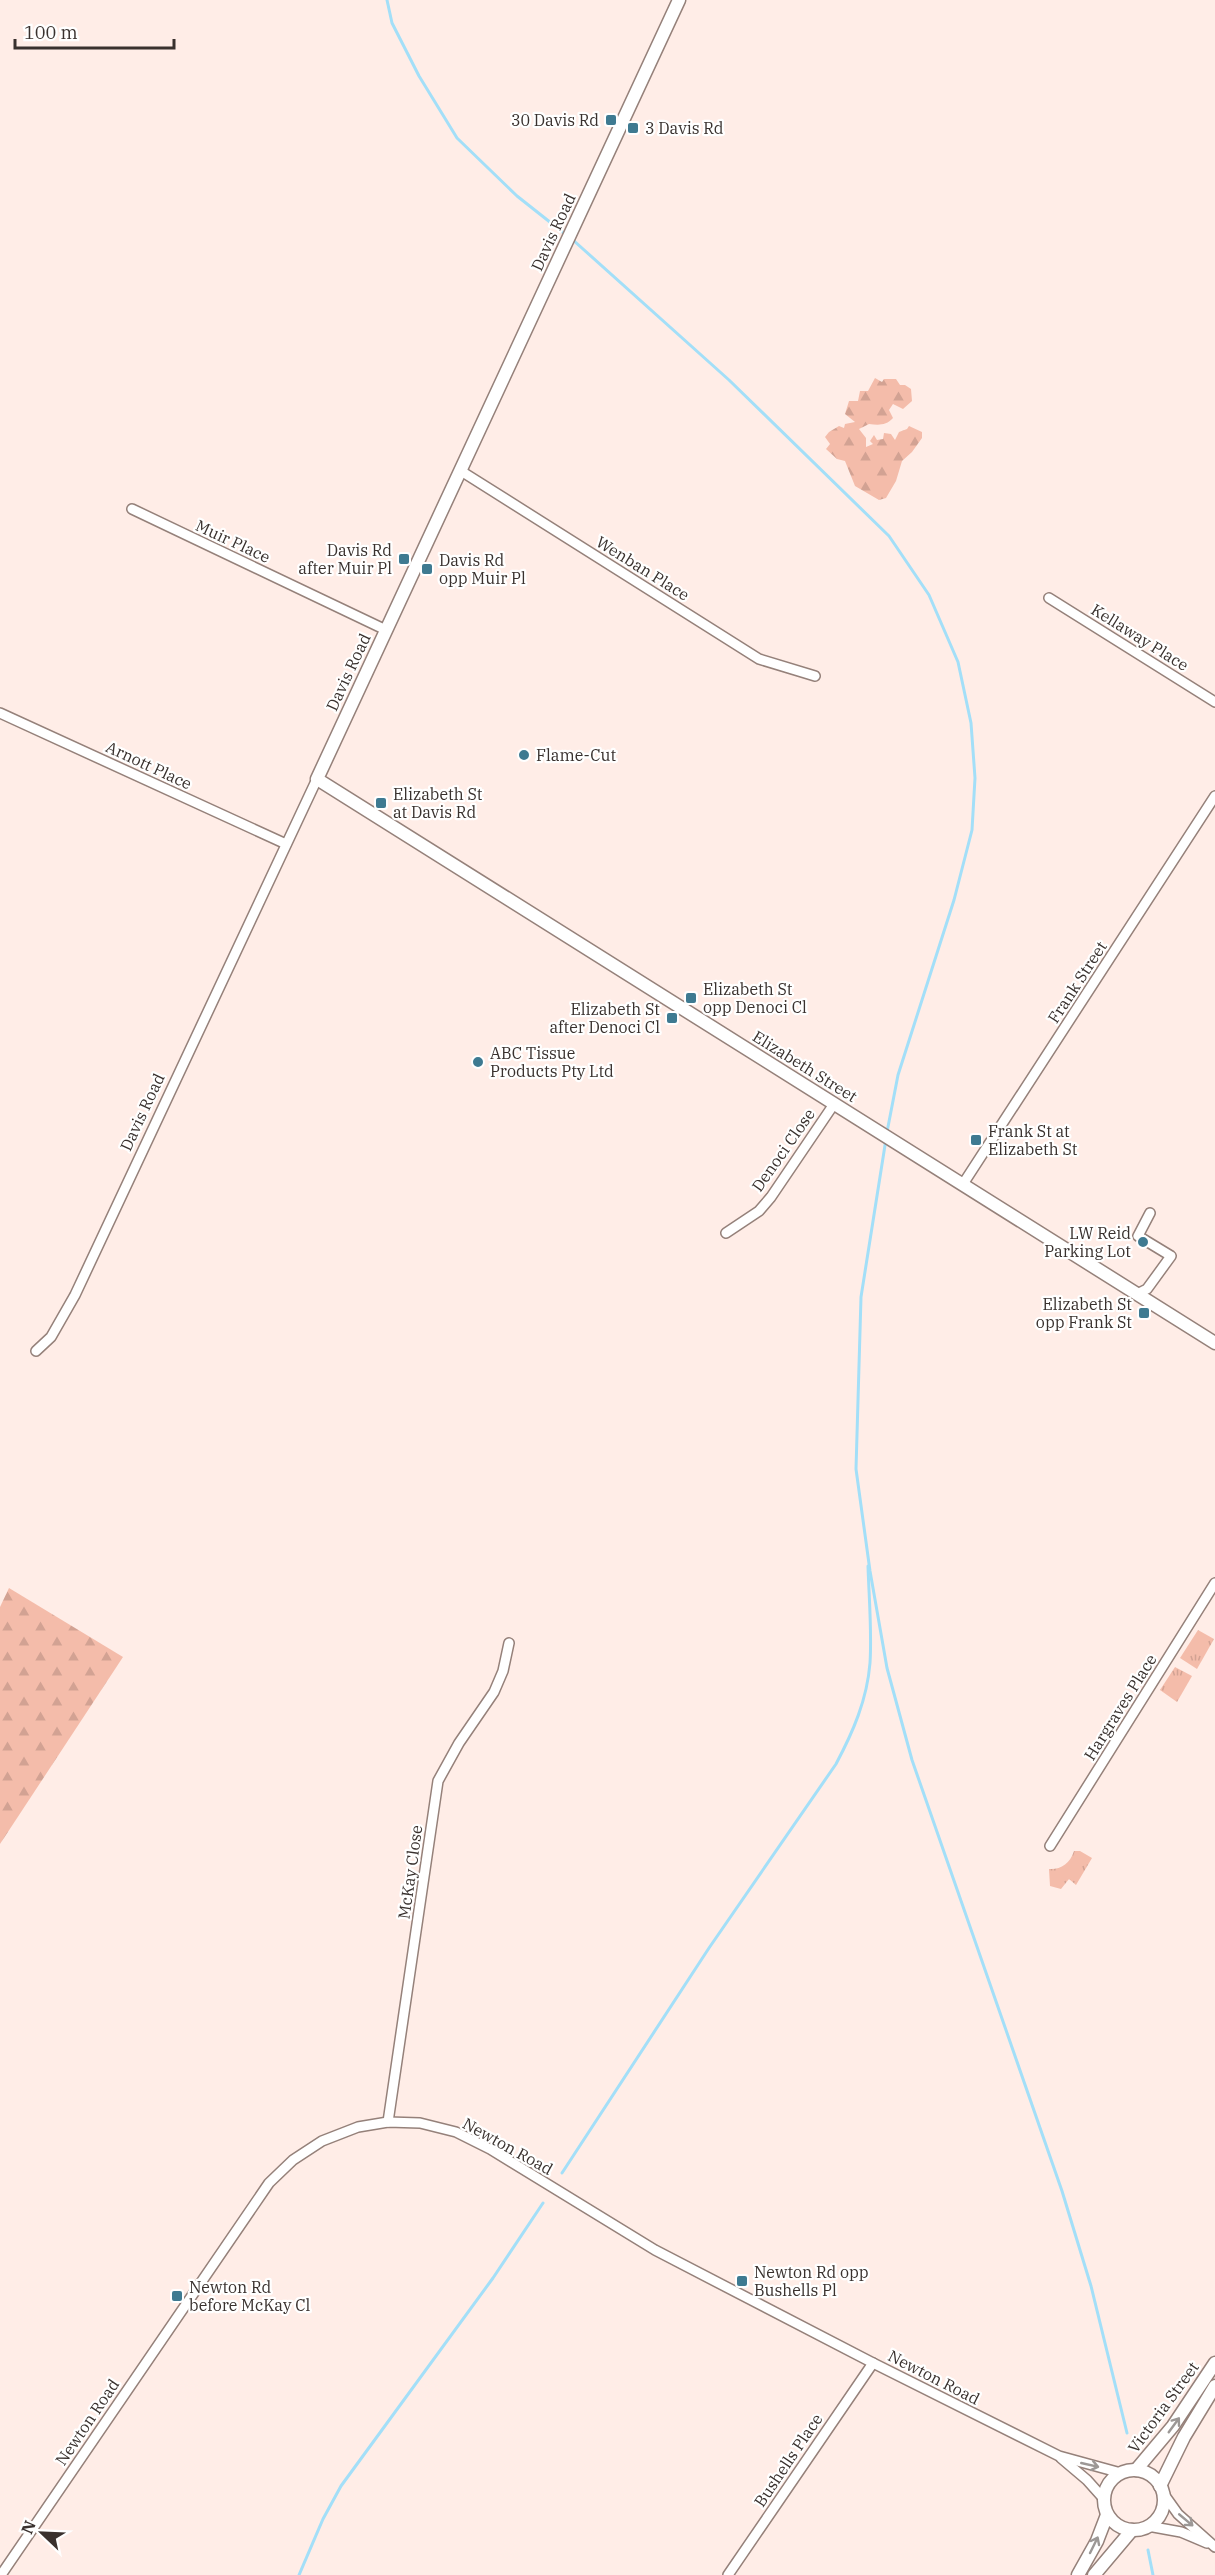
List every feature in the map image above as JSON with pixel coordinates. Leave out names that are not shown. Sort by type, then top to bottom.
[{"type":"street","name":"Davis Road","points":[[36,1351],[51,1337],[75,1296],[680,0]]},
{"type":"street","name":"Wenban Place","points":[[461,471],[759,659],[815,676]]},
{"type":"street","name":"Muir Place","points":[[132,509],[386,630]]},
{"type":"street","name":"Kellaway Place","points":[[1049,598],[1215,702]]},
{"type":"street","name":"Arnott Place","points":[[0,713],[286,844]]},
{"type":"street","name":"Elizabeth Street","points":[[317,778],[874,1130],[1215,1342]]},
{"type":"street","name":"Frank Street","points":[[963,1184],[1215,796]]},
{"type":"street","name":"Denoci Close","points":[[726,1233],[759,1211],[771,1197],[834,1104]]},
{"type":"street","points":[[1137,1294],[1147,1289],[1171,1256],[1138,1236],[1150,1213]]},
{"type":"street","name":"Hargraves Place","points":[[1050,1846],[1215,1583]]},
{"type":"street","name":"McKay Close","points":[[388,2122],[438,1781],[459,1743],[494,1692],[503,1671],[509,1643]]},
{"type":"street","name":"Newton Road","points":[[1,2575],[269,2183],[293,2160],[322,2141],[358,2127],[388,2122],[420,2123],[447,2130],[490,2149],[655,2250],[873,2363],[1059,2456],[1121,2473]]},
{"type":"street","name":"Bushells Place","points":[[728,2575],[873,2363]]},
{"type":"street","name":"Victoria Street","points":[[1136,2470],[1173,2426],[1215,2363]]},
{"type":"street","name":"Victoria Street","points":[[1162,2490],[1184,2437],[1215,2386]]},
{"type":"street","points":[[1059,2456],[1092,2485],[1104,2499]]},
{"type":"street","points":[[1136,2470],[1154,2478],[1178,2514],[1214,2546],[1181,2532],[1148,2526],[1132,2530],[1114,2523],[1107,2515],[1104,2499],[1109,2483],[1121,2473],[1136,2470]]},
{"type":"street","points":[[1148,2526],[1160,2515],[1163,2508],[1162,2490]]},
{"type":"street","points":[[1078,2575],[1097,2541],[1107,2515]]},
{"type":"street","points":[[1094,2575],[1132,2530]]},
{"type":"green space","points":[[875,378],[882,382],[884,379],[896,379],[900,385],[911,389],[912,401],[903,409],[893,404],[889,410],[893,418],[885,424],[869,424],[859,429],[866,438],[866,447],[873,444],[870,441],[874,435],[877,440],[883,439],[884,433],[891,434],[895,440],[899,432],[909,426],[922,432],[922,438],[902,461],[896,481],[886,498],[879,500],[855,486],[845,461],[837,459],[826,449],[830,444],[825,437],[839,426],[844,428],[845,424],[855,422],[845,414],[849,401],[858,401],[860,391],[868,391]]},
{"type":"green space","points":[[9,1588],[123,1657],[0,1844],[0,1607]]},
{"type":"green space","points":[[1198,1630],[1214,1639],[1197,1669],[1180,1658]]},
{"type":"green space","points":[[1175,1667],[1192,1676],[1177,1702],[1160,1690]]},
{"type":"green space","points":[[1074,1851],[1080,1851],[1092,1858],[1076,1885],[1069,1879],[1061,1889],[1050,1886],[1049,1869],[1064,1865]]},
{"type":"waterway","points":[[387,0],[392,23],[419,76],[457,138],[517,196],[565,234]]},
{"type":"waterway","points":[[573,240],[729,380],[889,536],[929,595],[958,662],[971,723],[975,778],[972,830],[954,900],[898,1075],[887,1132]]},
{"type":"waterway","points":[[886,1139],[861,1297],[856,1469],[870,1571],[887,1668],[912,1760],[1062,2191],[1091,2286],[1127,2433]]},
{"type":"waterway","points":[[562,2173],[709,1948],[836,1764],[853,1728],[866,1690],[871,1639],[868,1566]]},
{"type":"waterway","points":[[299,2575],[323,2519],[341,2486],[493,2278],[543,2203]]},
{"type":"waterway","points":[[1148,2550],[1153,2575]]},
{"type":"place","name":"30 Davis Rd","points":[[611,120]]},
{"type":"place","name":"3 Davis Rd","points":[[633,128]]},
{"type":"place","name":"Davis Rd after Muir Pl","points":[[404,559]]},
{"type":"place","name":"Davis Rd opp Muir Pl","points":[[427,569]]},
{"type":"place","name":"Flame-Cut","points":[[524,755]]},
{"type":"place","name":"Elizabeth St at Davis Rd","points":[[381,803]]},
{"type":"place","name":"Elizabeth St opp Denoci Cl","points":[[691,998]]},
{"type":"place","name":"Elizabeth St after Denoci Cl","points":[[672,1018]]},
{"type":"place","name":"ABC Tissue Products Pty Ltd","points":[[478,1062]]},
{"type":"place","name":"Frank St at Elizabeth St","points":[[976,1140]]},
{"type":"place","name":"LW Reid Parking Lot","points":[[1143,1242]]},
{"type":"place","name":"Elizabeth St opp Frank St","points":[[1144,1313]]},
{"type":"place","name":"Newton Rd opp Bushells Pl","points":[[742,2281]]},
{"type":"place","name":"Newton Rd before McKay Cl","points":[[177,2296]]}]
